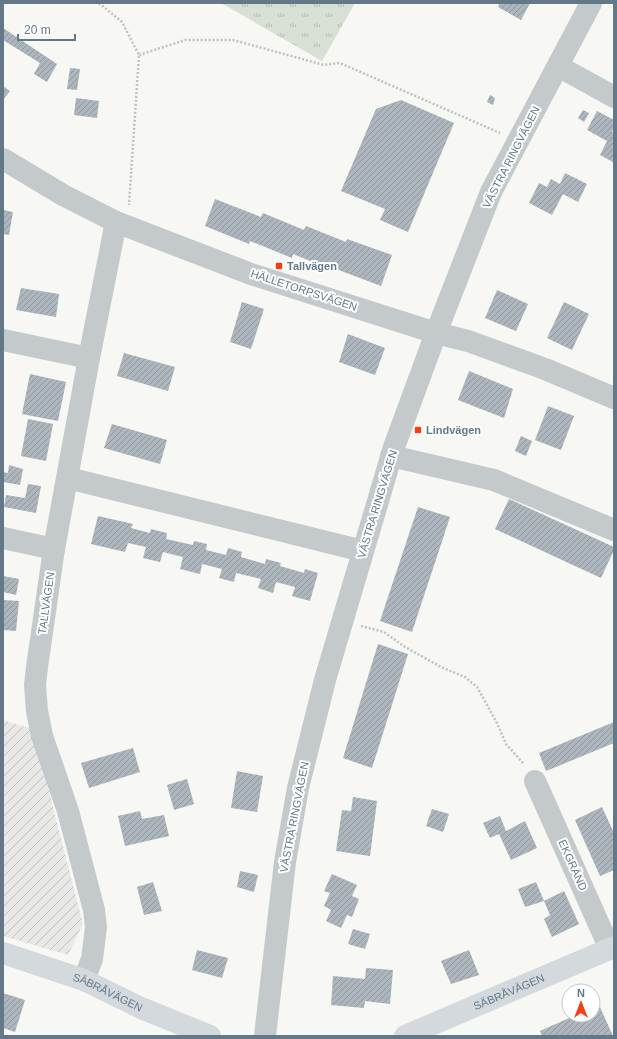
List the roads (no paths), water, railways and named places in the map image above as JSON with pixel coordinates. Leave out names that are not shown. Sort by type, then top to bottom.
[{"type":"main road","name":"SÄBRÅVÄGEN","points":[[405,1036],[612,948]]},
{"type":"main road","name":"SÄBRÅVÄGEN","points":[[3,953],[84,980],[141,1008],[210,1036]]},
{"type":"street","name":"VÄSTRA RINGVÄGEN","points":[[265,1036],[285,862],[298,788],[325,680],[392,456],[436,333],[491,192],[591,3]]},
{"type":"street","points":[[558,66],[614,96]]},
{"type":"street","name":"HÄLLETORPSVÄGEN","points":[[3,159],[63,194],[116,222],[251,274],[436,333],[468,341],[545,369],[614,398]]},
{"type":"street","name":"TALLVÄGEN","points":[[84,980],[92,959],[96,927],[94,910],[68,812],[42,736],[37,711],[36,686],[37,667],[54,549],[116,222]]},
{"type":"street","points":[[3,340],[89,358]]},
{"type":"street","points":[[392,456],[494,480],[614,530]]},
{"type":"street","points":[[68,478],[363,551]]},
{"type":"street","points":[[3,538],[54,549]]},
{"type":"street","name":"EKGRÄND","points":[[536,781],[612,948]]},
{"type":"place","name":"Tallvägen","points":[[279,266]]},
{"type":"place","name":"Lindvägen","points":[[418,430]]}]
